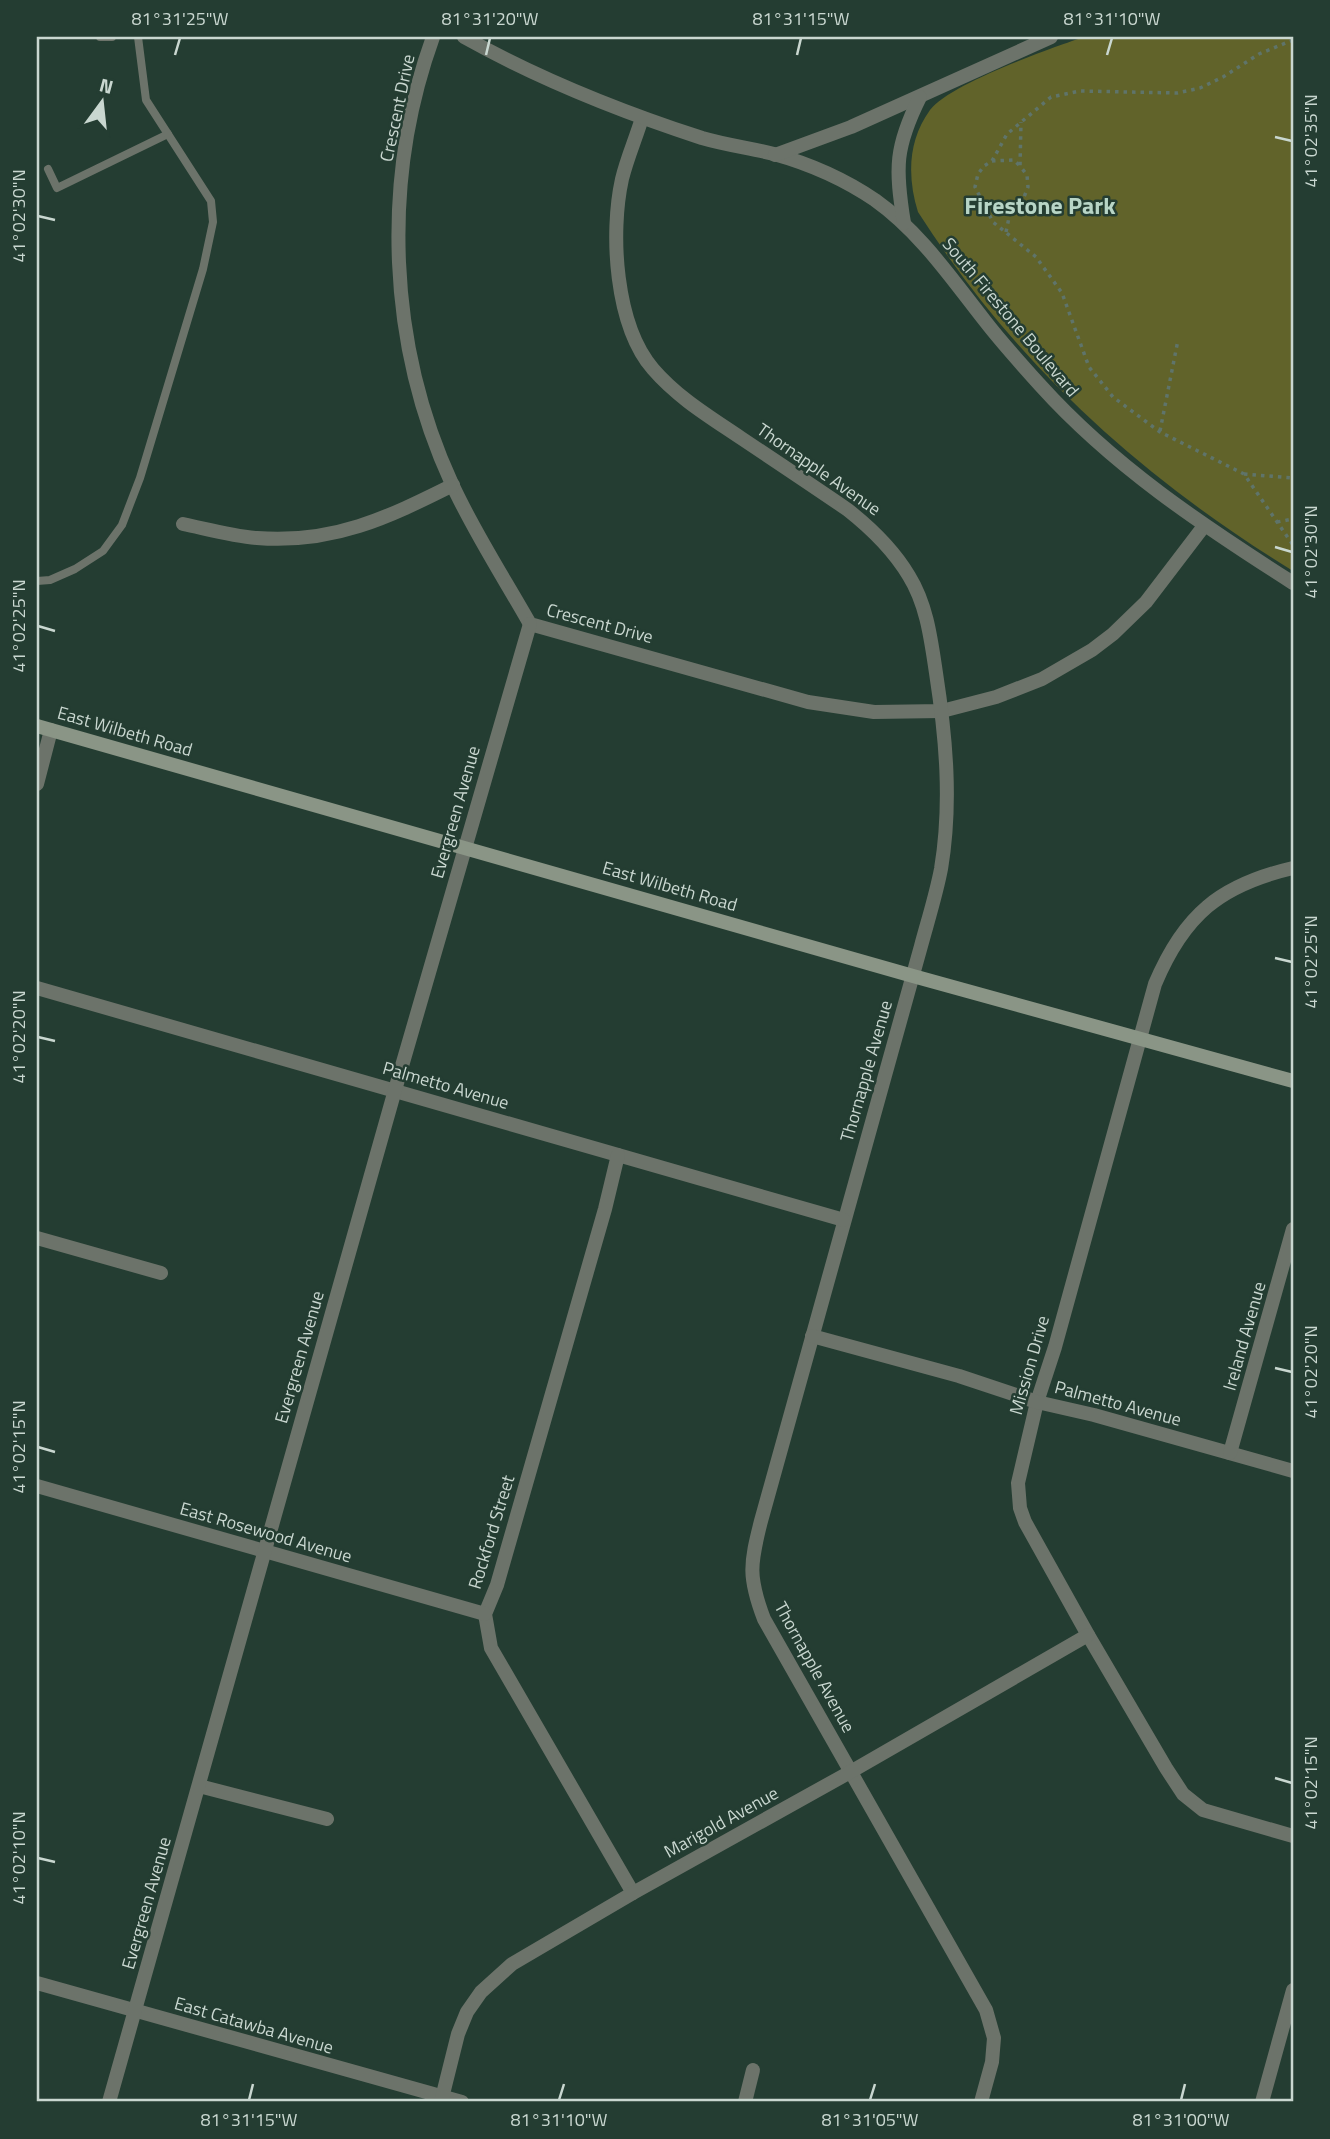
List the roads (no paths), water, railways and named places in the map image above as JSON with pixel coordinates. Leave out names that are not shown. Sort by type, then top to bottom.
[{"type":"main road","name":"East Wilbeth Road","points":[[44,728],[913,976],[1293,1081]]},
{"type":"street","name":"Crescent Drive","points":[[433,37],[408,132],[399,199],[398,268],[402,311],[415,377],[430,429],[453,485],[530,624],[808,702],[874,712],[942,711],[996,697],[1042,679],[1092,650],[1146,602],[1204,526]]},
{"type":"street","name":"South Firestone Boulevard","points":[[464,37],[590,98],[642,118],[729,145],[775,155],[845,181],[876,201],[904,223],[944,266],[986,322],[1049,395],[1129,469],[1204,526],[1293,583]]},
{"type":"street","points":[[775,155],[851,127],[920,97],[1043,38]]},
{"type":"street","points":[[904,223],[898,155],[905,126],[920,97]]},
{"type":"street","name":"Thornapple Avenue","points":[[642,118],[622,179],[618,205],[618,274],[633,334],[651,367],[685,401],[848,510],[892,550],[910,577],[927,621],[942,711],[947,767],[947,809],[941,867],[755,1544],[751,1579],[753,1592],[764,1619],[986,2010],[994,2038],[992,2062],[981,2102]]},
{"type":"street","points":[[183,524],[259,538],[329,535],[390,517],[453,485]]},
{"type":"street","name":"Evergreen Avenue","points":[[109,2102],[395,1090],[530,624]]},
{"type":"street","points":[[37,784],[44,728]]},
{"type":"street","name":"Mission Drive","points":[[1293,868],[1240,884],[1217,898],[1183,931],[1169,952],[1155,985],[1055,1347],[1037,1402],[1018,1483],[1020,1508],[1026,1522],[1088,1635],[1183,1794],[1203,1810],[1293,1836]]},
{"type":"street","name":"Palmetto Avenue","points":[[37,988],[844,1220]]},
{"type":"street","name":"Rockford Street","points":[[618,1155],[605,1209],[497,1585],[485,1614],[492,1648],[632,1893]]},
{"type":"street","name":"Ireland Avenue","points":[[1230,1453],[1293,1229]]},
{"type":"street","points":[[37,1238],[161,1273]]},
{"type":"street","name":"Palmetto Avenue","points":[[812,1335],[959,1376],[1037,1402],[1094,1415],[1293,1471]]},
{"type":"street","name":"East Rosewood Avenue","points":[[37,1486],[485,1614]]},
{"type":"street","name":"Marigold Avenue","points":[[442,2100],[458,2034],[467,2012],[481,1992],[512,1964],[632,1893],[852,1771],[1088,1635]]},
{"type":"street","points":[[199,1786],[327,1819]]},
{"type":"street","name":"East Catawba Avenue","points":[[37,1983],[442,2100],[462,2102]]},
{"type":"street","points":[[1262,2102],[1293,1990]]},
{"type":"street","points":[[745,2102],[753,2070]]},
{"type":"lane","points":[[100,37],[112,37]]},
{"type":"lane","points":[[37,581],[50,580],[75,569],[103,551],[122,525],[141,478],[203,269],[213,222],[211,201],[146,100],[138,37]]},
{"type":"lane","points":[[48,169],[57,188],[168,134]]},
{"type":"district","name":"Firestone Park","points":[[1040,205]]}]
